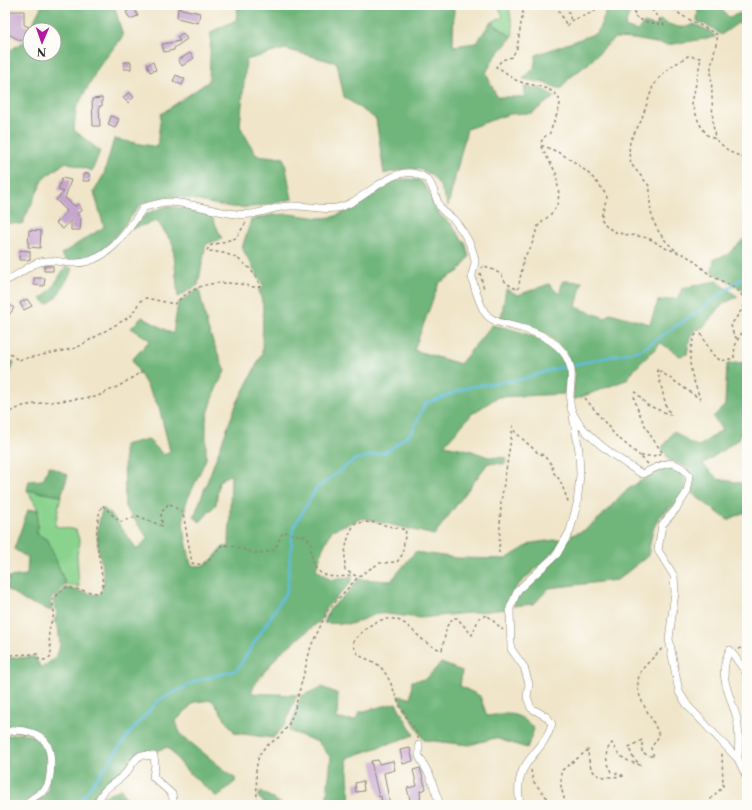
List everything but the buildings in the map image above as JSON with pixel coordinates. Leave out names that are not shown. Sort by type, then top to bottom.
[{"type":"street","points":[[5,281],[16,277],[37,262],[54,260],[76,263],[92,259],[111,250],[144,207],[166,202],[189,204],[234,214],[252,215],[289,206],[334,208],[344,206],[371,191],[389,178],[400,173],[415,173],[428,180],[444,214],[454,220],[470,244],[475,263],[472,276],[478,297],[486,314],[499,322],[545,337],[563,352],[573,372],[570,404],[579,451],[580,475],[577,504],[570,531],[557,554],[518,590],[510,608],[511,649],[524,666],[528,684],[527,697],[532,708],[547,717],[552,724],[541,746],[531,756],[520,772],[518,792],[520,805]]},
{"type":"street","points":[[573,416],[591,437],[627,465],[642,474],[664,463],[674,463],[682,467],[690,476],[687,492],[676,509],[662,525],[659,536],[658,550],[674,576],[675,592],[669,639],[679,692],[688,706],[738,759],[747,778]]},
{"type":"street","points":[[738,759],[739,742],[737,723],[726,690],[725,678],[727,656],[730,650],[747,674]]},
{"type":"street","points":[[5,733],[10,731],[24,731],[41,736],[48,747],[49,783],[44,792],[28,801],[27,805]]},
{"type":"street","points":[[419,745],[419,756],[430,776],[440,805]]},
{"type":"street","points":[[96,805],[99,796],[108,786],[129,769],[133,760],[141,755],[154,756],[155,765],[153,777],[172,794],[174,805]]},
{"type":"path","points":[[524,5],[517,48],[512,57],[502,60],[496,67],[504,70],[515,80],[546,89],[556,94],[560,102],[558,111],[553,121],[550,133],[543,138],[540,145]]},
{"type":"path","points":[[556,5],[567,26],[570,21],[593,12],[603,5]]},
{"type":"path","points":[[568,5],[570,21]]},
{"type":"path","points":[[636,5],[634,16],[645,22],[664,25],[648,5]]},
{"type":"path","points":[[669,5],[681,15],[718,35],[711,67],[715,139]]},
{"type":"path","points":[[676,251],[664,240],[655,226],[649,207],[650,188],[631,164],[629,153],[630,141],[641,121],[653,86],[669,68],[688,56],[701,58],[692,104],[699,123],[707,135],[715,139],[730,152],[747,159]]},
{"type":"path","points":[[747,128],[747,136]]},
{"type":"path","points":[[540,145],[554,149],[565,155],[600,184],[607,197],[601,218],[606,227],[626,236],[638,236],[652,240],[664,248],[676,251],[691,259],[712,276],[736,288],[744,298],[743,308],[731,325],[733,333],[737,339]]},
{"type":"path","points":[[478,297],[484,288],[480,274],[483,265],[501,274],[506,283],[518,290],[524,257],[531,247],[538,226],[553,212],[557,205],[559,195],[556,173],[540,145]]},
{"type":"path","points":[[5,350],[18,360],[76,348],[131,316],[140,301],[146,298],[174,304],[199,286],[214,283],[243,284],[256,288],[261,286],[254,272],[240,260],[221,252],[207,251],[209,246],[236,238],[241,228],[252,215]]},
{"type":"path","points":[[640,456],[653,456],[663,453],[655,444],[637,412],[634,396],[636,392],[647,405],[671,415],[666,406],[657,369],[700,398],[692,377],[691,350],[693,337],[699,330],[712,354],[722,361],[734,358],[734,348],[737,339],[747,327]]},
{"type":"path","points":[[5,414],[23,406],[41,402],[96,397],[113,390],[143,372]]},
{"type":"path","points":[[586,398],[615,435],[654,469]]},
{"type":"path","points":[[500,553],[501,502],[512,426],[518,436],[538,453],[543,455],[552,465],[553,472],[560,480],[566,500],[574,515]]},
{"type":"path","points":[[5,655],[37,654],[38,659],[44,660],[50,658],[52,652],[49,632],[56,614],[52,600],[66,587],[95,593],[100,592],[103,585],[95,535],[102,505],[120,522],[138,516],[162,526],[161,513],[169,503],[184,513],[192,563],[200,566],[207,563],[222,545],[232,545],[263,555],[274,550],[283,532],[304,536],[311,542],[312,562],[318,571],[327,576],[338,578],[351,575],[358,577]]},
{"type":"path","points":[[264,805],[257,799],[256,769],[259,755],[265,747],[279,736],[288,726],[294,712],[311,646],[328,610],[358,577],[380,563],[396,562],[402,555],[406,530],[370,522],[356,523],[348,535],[344,555],[346,570],[351,575]]},
{"type":"path","points":[[419,745],[418,733],[404,714],[383,670],[375,662],[361,657],[355,651],[353,642],[361,632],[380,619],[391,618],[408,626],[432,647],[442,650],[447,626],[453,618],[457,618],[472,635],[479,618],[487,615],[501,629],[511,636]]},
{"type":"path","points":[[566,805],[561,787],[561,771],[588,750],[588,763],[590,768],[602,778],[625,776],[612,772],[606,761],[606,750],[612,743],[619,756],[640,765],[632,756],[629,747],[642,740],[642,753],[654,757],[651,748],[659,736],[656,724],[644,706],[638,691],[640,672],[655,657],[669,639]]},
{"type":"path","points":[[744,648],[747,643]]},
{"type":"path","points":[[708,805],[712,797],[723,787],[722,741]]},
{"type":"path","points":[[531,756],[533,781],[553,805]]},
{"type":"green space","points":[[42,5],[114,5],[123,36],[98,68],[76,109],[74,130],[100,151],[92,171],[66,162],[44,178],[22,224],[5,223],[5,50],[8,52],[22,42],[22,62],[62,62],[62,22],[34,22]]},
{"type":"green space","points":[[238,5],[454,5],[453,46],[476,43],[491,22],[512,37],[494,58],[486,73],[497,97],[524,97],[525,86],[545,90],[554,97],[532,113],[509,114],[467,129],[448,206],[438,183],[426,172],[418,169],[408,169],[384,174],[376,119],[344,97],[337,63],[285,49],[246,60],[240,126],[256,155],[284,158],[292,199],[262,206],[232,207],[187,198],[166,197],[154,199],[140,205],[104,249],[87,258],[65,260],[61,254],[104,227],[94,192],[104,174],[114,139],[157,147],[161,114],[209,81],[211,32],[236,20]]},
{"type":"green space","points":[[498,5],[510,5],[513,28],[512,37],[491,22],[503,17]]},
{"type":"green space","points":[[608,5],[632,5],[625,27],[637,31],[644,23],[655,26],[660,20],[681,27],[694,24],[710,31],[716,37],[667,45],[634,39],[615,38],[589,63],[570,78],[561,89],[544,83],[523,79],[534,68],[536,55],[597,33],[605,15],[604,7]]},
{"type":"green space","points":[[717,5],[729,17],[747,11],[747,27],[738,23],[721,35],[712,28],[697,21],[698,8]]},
{"type":"green space","points":[[407,179],[420,180],[428,190],[435,209],[451,224],[466,245],[469,257],[459,271],[439,283],[414,350],[460,364],[492,325],[515,330],[539,339],[559,354],[565,363],[567,375],[564,394],[498,397],[473,413],[444,445],[469,450],[488,457],[507,458],[505,464],[488,463],[434,535],[363,518],[332,530],[323,548],[316,569],[331,580],[353,577],[349,585],[326,608],[320,621],[280,653],[256,682],[251,693],[297,695],[285,725],[273,738],[235,733],[212,700],[194,702],[176,721],[180,734],[237,780],[217,797],[187,771],[168,747],[153,752],[138,752],[128,762],[124,770],[101,787],[93,805],[31,805],[43,797],[48,790],[50,751],[32,732],[5,730],[5,658],[35,657],[41,668],[56,655],[60,641],[58,626],[54,622],[57,614],[53,600],[66,588],[96,595],[100,594],[104,584],[104,578],[98,545],[98,534],[103,508],[114,518],[137,549],[148,538],[125,507],[124,445],[148,439],[164,455],[170,451],[159,407],[132,360],[150,340],[131,328],[142,317],[173,334],[178,303],[199,289],[208,329],[225,371],[216,389],[206,420],[206,459],[186,503],[183,525],[191,565],[197,566],[206,564],[213,559],[223,547],[229,547],[231,474],[219,481],[216,504],[200,522],[194,517],[236,405],[262,354],[263,306],[259,290],[264,287],[242,248],[251,220],[272,215],[289,214],[319,218],[333,217],[348,211],[393,181]]},
{"type":"green space","points":[[169,206],[210,212],[222,239],[206,244],[198,285],[178,297],[173,244],[157,221],[131,229],[139,220],[148,214],[157,209]]},
{"type":"green space","points":[[747,236],[746,294],[739,287],[712,272],[714,259],[727,255]]},
{"type":"green space","points":[[66,266],[73,269],[56,298],[47,304],[41,299],[52,288]]},
{"type":"green space","points":[[563,281],[582,282],[576,307],[605,318],[610,313],[650,324],[658,301],[679,298],[682,288],[717,281],[738,297],[724,303],[702,328],[697,327],[690,337],[687,354],[680,356],[661,343],[626,380],[573,400],[575,374],[565,351],[546,334],[501,319],[506,289],[518,295],[549,284],[559,294]]},
{"type":"green space","points":[[5,359],[14,362],[9,376],[5,379]]},
{"type":"green space","points":[[747,362],[747,424],[742,425],[739,439],[703,464],[718,479],[747,484],[747,511],[728,520],[690,492],[692,478],[689,470],[686,467],[669,460],[662,448],[674,431],[691,444],[699,446],[722,430],[713,417],[725,405],[727,364]]},
{"type":"green space","points":[[49,466],[68,475],[61,496],[27,490],[29,481],[43,480]]},
{"type":"green space","points":[[669,466],[681,471],[685,479],[686,487],[680,499],[659,518],[656,523],[648,556],[617,580],[549,588],[534,604],[513,606],[520,591],[572,535],[585,530],[601,517],[624,492],[648,476]]},
{"type":"green space","points":[[27,490],[61,496],[55,526],[76,530],[80,543],[77,554],[79,587],[66,585],[48,541],[37,534],[38,509]]},
{"type":"green space","points":[[38,509],[37,534],[48,540],[66,585],[50,600],[52,611],[25,601],[7,589],[9,577],[27,575],[28,558],[14,549],[28,510]]},
{"type":"green space","points":[[562,539],[553,553],[516,587],[507,609],[420,618],[379,613],[351,624],[324,623],[330,609],[352,588],[358,579],[391,581],[415,552],[457,558],[506,559],[532,543]]},
{"type":"green space","points":[[441,663],[462,671],[460,686],[480,696],[487,716],[508,714],[518,716],[528,723],[534,729],[527,748],[495,738],[469,745],[424,740],[398,696],[411,698],[412,681],[426,679]]},
{"type":"green space","points":[[322,687],[338,694],[337,719],[355,720],[360,712],[396,703],[414,735],[347,758],[350,805],[326,805],[331,758],[318,742],[289,731],[301,696]]},
{"type":"green space","points":[[22,733],[39,738],[46,747],[47,783],[24,805],[5,805],[5,736]]},
{"type":"green space","points":[[121,789],[129,805],[99,805],[102,797]]},
{"type":"green space","points":[[261,791],[283,805],[267,805],[258,797]]},
{"type":"waterway","points":[[77,805],[132,730],[159,700],[196,681],[237,670],[287,591],[293,528],[316,489],[354,460],[388,451],[412,432],[425,404],[469,387],[523,379],[554,369],[641,350],[739,281],[747,271]]}]
